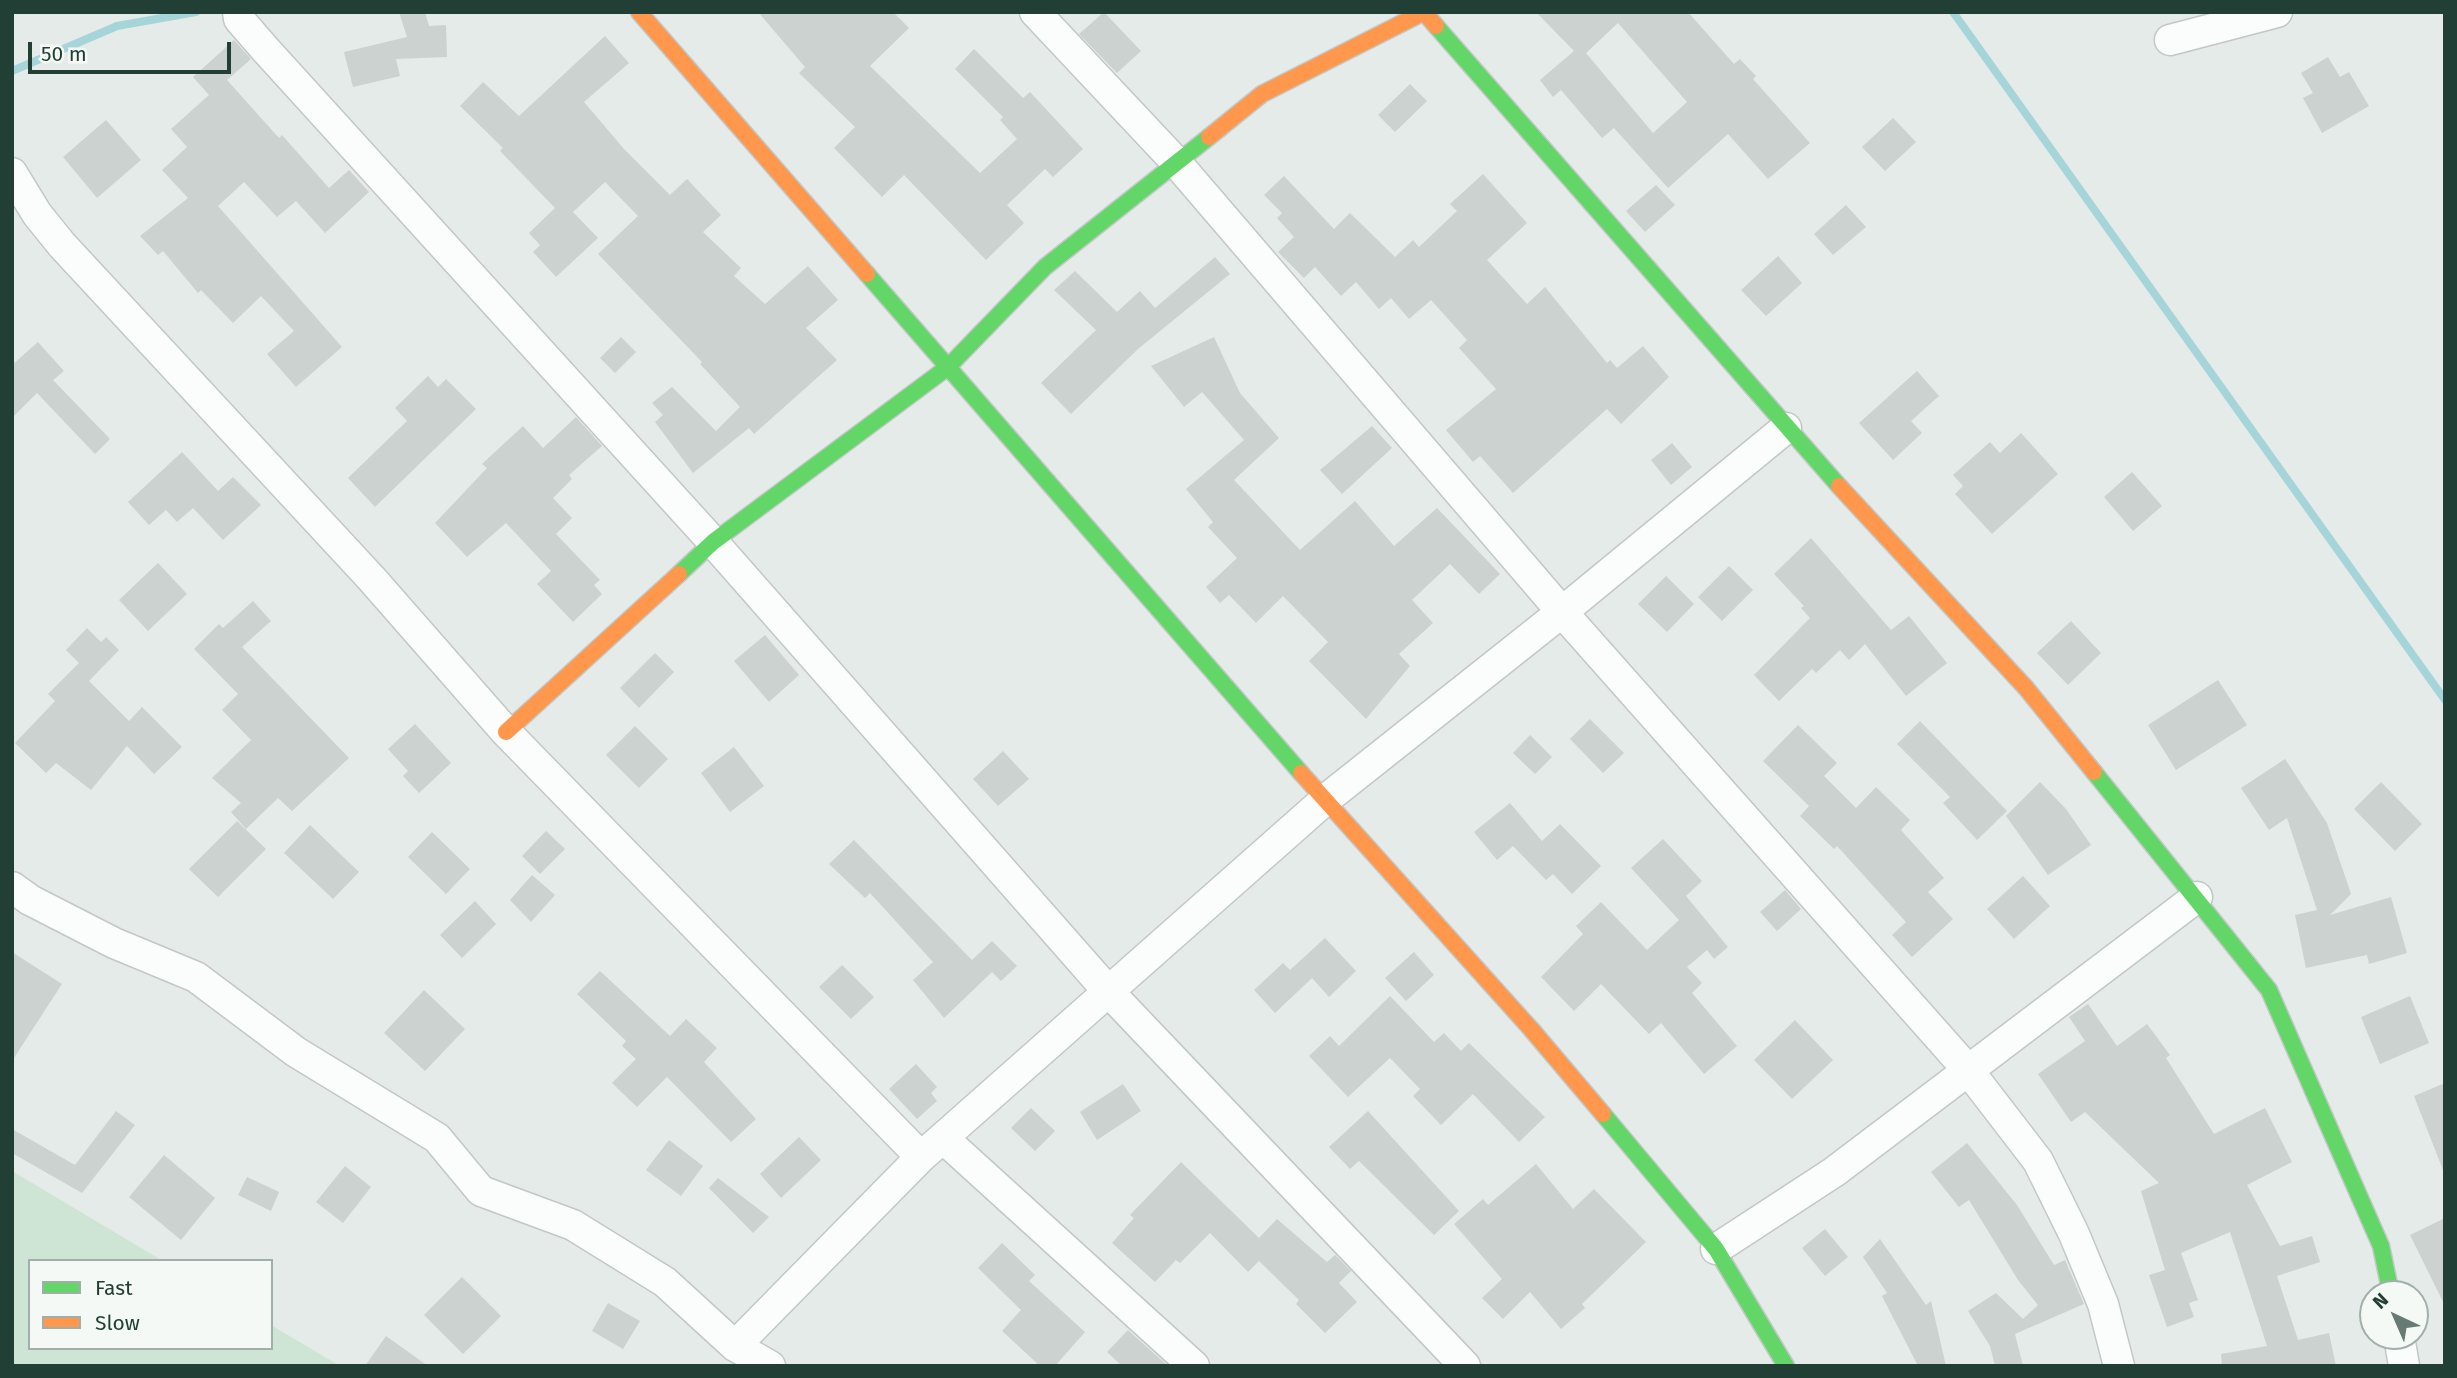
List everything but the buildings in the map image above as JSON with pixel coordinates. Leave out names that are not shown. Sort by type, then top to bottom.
[{"type":"street","points":[[639,12],[1325,800],[1531,1029],[1716,1250],[1786,1366]]},
{"type":"street","points":[[1035,12],[1176,162],[1562,612],[1968,1070],[2038,1160],[2074,1234],[2103,1304],[2119,1366]]},
{"type":"street","points":[[506,732],[713,542],[948,367],[1045,267],[1262,94],[1424,12],[1786,428],[2026,688],[2197,897],[2269,990],[2381,1246],[2387,1280]]},
{"type":"street","points":[[2170,40],[2277,12]]},
{"type":"street","points":[[239,15],[713,542],[1108,991],[1465,1366]]},
{"type":"street","points":[[12,173],[37,214],[62,245],[371,578],[506,732],[921,1157]]},
{"type":"street","points":[[735,1346],[921,1157],[1325,800],[1562,612],[1786,428]]},
{"type":"street","points":[[12,887],[30,900],[114,943],[196,977],[296,1052],[437,1138],[481,1191],[585,1232],[665,1282],[735,1346],[770,1366]]},
{"type":"street","points":[[1716,1250],[1834,1172],[2197,897]]},
{"type":"street","points":[[943,1138],[1194,1366]]},
{"type":"green space","points":[[12,1171],[160,1259],[28,1259],[28,1350],[273,1350],[273,1326],[340,1366],[12,1366]]},
{"type":"waterway","points":[[12,71],[117,26],[196,12]]},
{"type":"waterway","points":[[1953,12],[2445,700]]},
{"type":"traffic: fast","points":[[1436,26],[1839,486]]},
{"type":"traffic: fast","points":[[679,574],[713,542],[948,367],[1045,267],[1209,137]]},
{"type":"traffic: fast","points":[[867,274],[1301,773]]},
{"type":"traffic: fast","points":[[2094,772],[2269,990],[2381,1246],[2388,1280]]},
{"type":"traffic: fast","points":[[1603,1114],[1716,1249],[1786,1366]]},
{"type":"traffic: slow","points":[[639,12],[867,274]]},
{"type":"traffic: slow","points":[[1209,137],[1262,94],[1424,12],[1436,26]]},
{"type":"traffic: slow","points":[[1839,486],[2026,688],[2094,772]]},
{"type":"traffic: slow","points":[[506,732],[679,574]]},
{"type":"traffic: slow","points":[[1301,773],[1531,1029],[1603,1114]]}]
